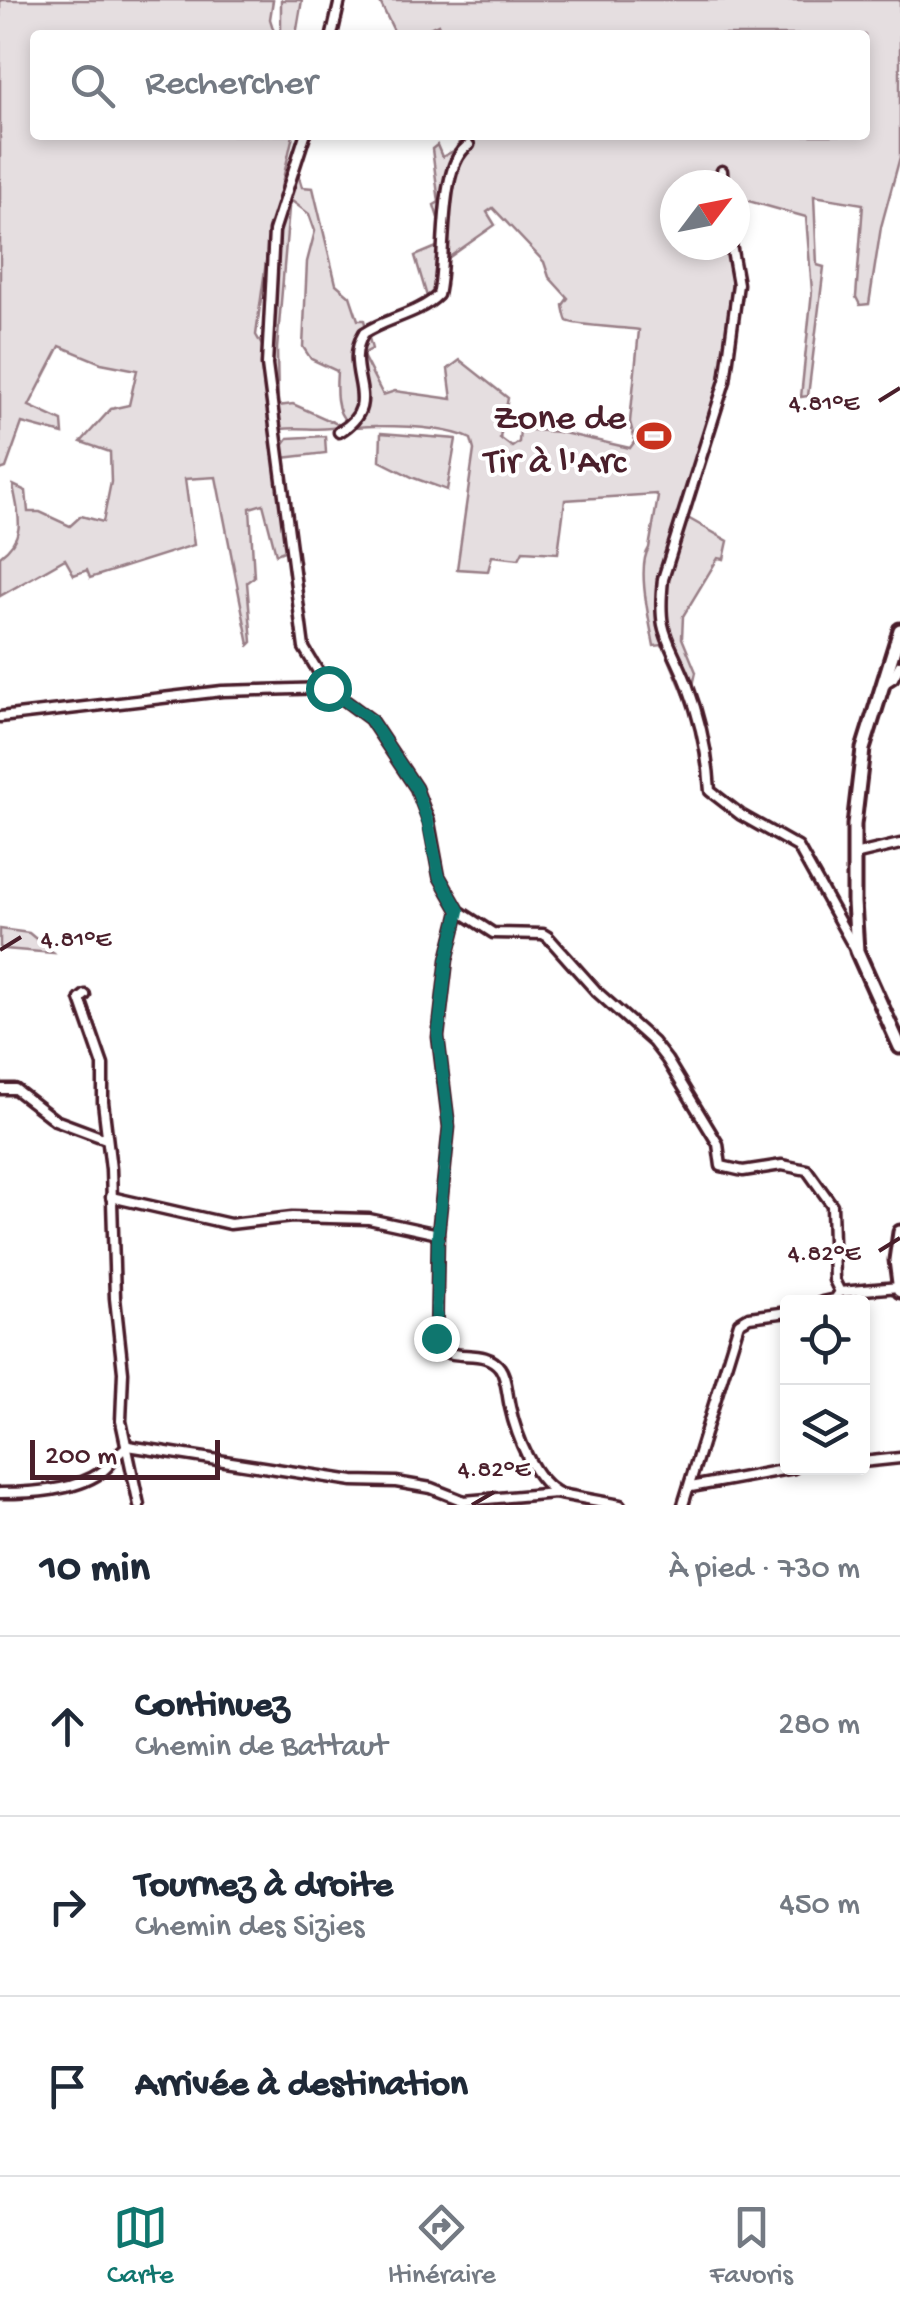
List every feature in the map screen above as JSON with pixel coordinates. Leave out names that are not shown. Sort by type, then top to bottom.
[{"type":"main road","points":[[899,1044],[856,951],[854,855],[856,789],[863,749],[900,630]]},
{"type":"main road","points":[[900,1232],[896,1260],[900,1289]]},
{"type":"street","points":[[333,30],[340,0]]},
{"type":"street","points":[[302,140],[274,231],[267,365],[304,648],[328,688],[370,719],[416,788],[428,822],[439,876],[459,911],[493,933],[543,934],[548,938],[667,1060],[718,1144],[722,1166],[743,1172],[782,1165],[807,1170],[832,1205],[834,1280],[840,1292]]},
{"type":"street","points":[[339,432],[352,424],[363,408],[356,352],[364,333],[399,314],[426,306],[438,296],[447,196],[455,163],[469,144]]},
{"type":"street","points":[[734,260],[738,284],[725,381],[663,579],[660,611],[664,636],[686,682],[704,738],[710,791],[741,815],[798,846],[856,951]]},
{"type":"street","points":[[882,685],[893,678],[900,665]]},
{"type":"street","points":[[0,718],[222,691],[328,688]]},
{"type":"street","points":[[854,855],[900,844]]},
{"type":"street","points":[[459,911],[447,960],[438,1036],[449,1127],[438,1234],[436,1345],[448,1354],[489,1359],[503,1371],[518,1432],[550,1491]]},
{"type":"street","points":[[85,995],[80,999],[103,1065],[115,1298],[123,1372],[121,1421],[139,1505]]},
{"type":"street","points":[[0,1090],[15,1090],[55,1120],[106,1139]]},
{"type":"street","points":[[112,1197],[230,1224],[292,1217],[369,1219],[438,1234]]},
{"type":"street","points":[[840,1292],[900,1289]]},
{"type":"street","points":[[683,1505],[739,1323],[749,1317],[780,1313]]},
{"type":"street","points":[[128,1446],[353,1481],[413,1485],[464,1500],[550,1491],[620,1505]]},
{"type":"street","points":[[0,1493],[88,1479],[100,1473],[128,1446]]},
{"type":"street","points":[[870,1461],[900,1458]]},
{"type":"street","points":[[691,1486],[780,1470]]},
{"type":"shaded area","points":[[0,0],[273,0],[270,19],[273,30],[30,30],[30,140],[292,140],[269,240],[256,335],[264,349],[287,550],[276,554],[263,504],[250,508],[254,577],[247,582],[252,642],[249,645],[216,477],[185,479],[194,545],[90,578],[87,570],[74,575],[65,559],[0,596],[0,556],[15,540],[19,524],[13,485],[26,491],[28,512],[40,512],[70,526],[81,516],[103,522],[111,482],[110,452],[81,442],[111,409],[129,405],[137,370],[101,363],[60,346],[29,406],[62,421],[63,434],[22,423],[6,468],[0,470]]},
{"type":"shaded area","points":[[281,0],[302,0],[297,30],[281,30]]},
{"type":"shaded area","points":[[379,0],[900,0],[900,157],[881,227],[869,304],[860,305],[856,297],[863,204],[814,196],[817,265],[824,267],[808,396],[801,397],[812,291],[806,217],[750,201],[750,170],[660,170],[660,260],[739,260],[742,283],[729,383],[686,517],[728,541],[724,559],[718,558],[683,616],[682,638],[696,672],[692,690],[684,695],[663,645],[654,646],[645,596],[645,557],[656,494],[565,500],[558,553],[523,551],[519,559],[492,556],[488,571],[457,569],[474,450],[471,439],[426,428],[354,426],[343,418],[337,399],[337,371],[311,359],[303,347],[307,262],[315,231],[309,214],[288,198],[298,174],[302,187],[313,188],[336,284],[350,296],[358,320],[364,320],[372,349],[362,354],[383,395],[395,391],[452,399],[448,369],[460,360],[508,398],[500,438],[512,447],[519,442],[520,429],[559,432],[630,448],[635,441],[630,422],[639,330],[567,321],[563,305],[568,298],[549,277],[544,262],[493,208],[487,212],[495,225],[441,263],[438,292],[428,300],[415,256],[439,246],[442,231],[434,205],[439,202],[432,149],[437,145],[442,157],[455,150],[460,140],[870,140],[870,30],[440,30],[438,24],[425,30],[394,30]]},
{"type":"shaded area","points":[[289,208],[277,349],[278,406],[293,404],[342,426],[281,429],[272,375],[271,319],[279,235],[284,209]]},
{"type":"shaded area","points":[[381,433],[456,439],[447,490],[380,461]]},
{"type":"shaded area","points":[[325,436],[326,453],[282,458],[288,438]]},
{"type":"shaded area","points":[[0,929],[29,933],[53,953],[4,949],[0,947]]},
{"type":"place","name":"Zone de Tir à l'Arc","points":[[654,436]]},
{"type":"route","points":[[328,688],[370,719],[416,788],[428,822],[439,876],[459,911],[447,960],[438,1036],[449,1127],[438,1234],[436,1338]]}]
